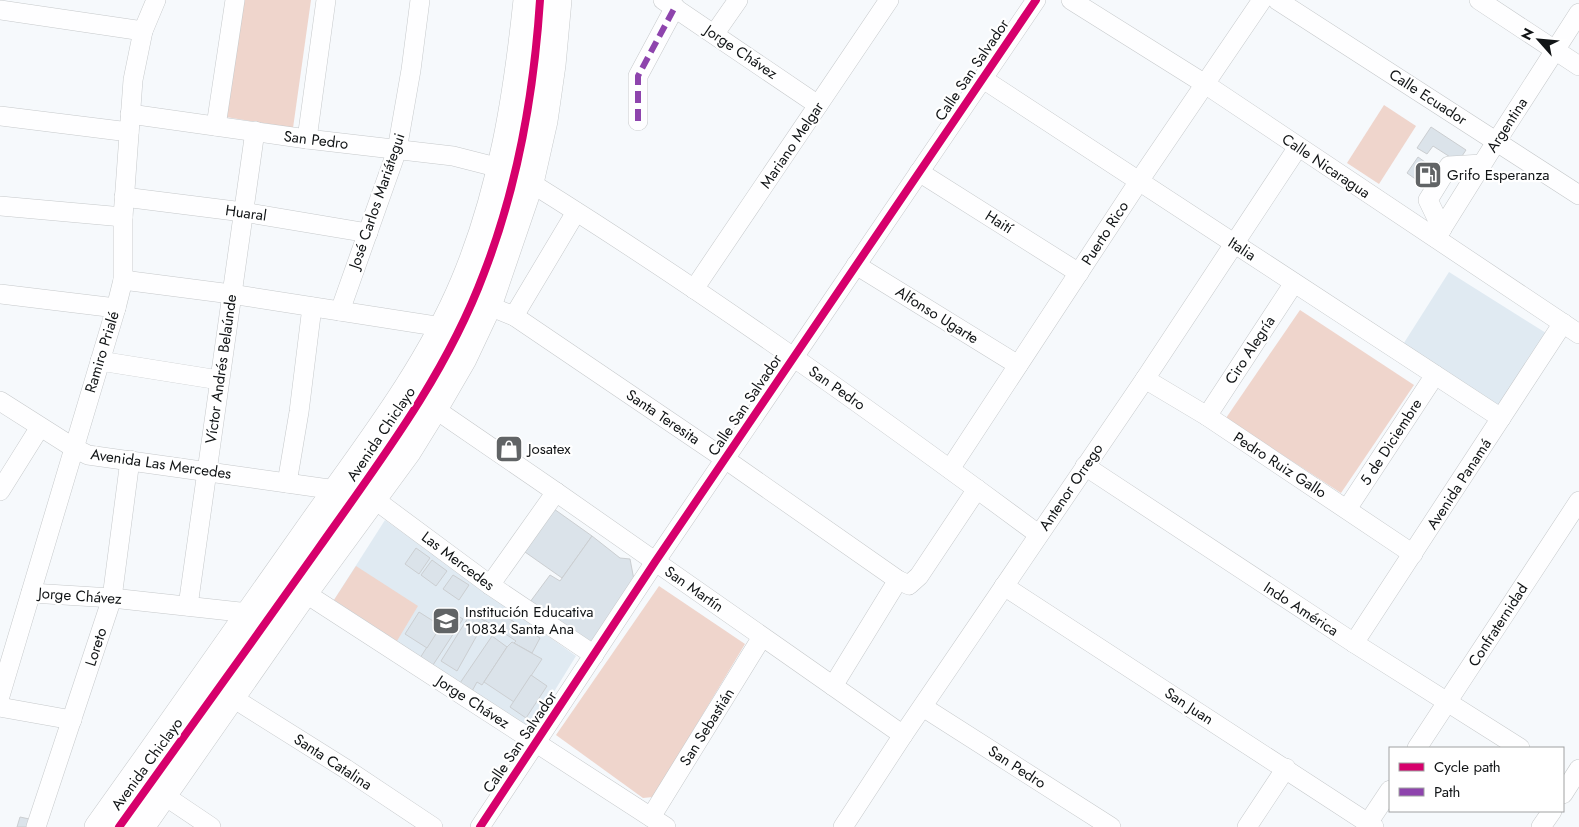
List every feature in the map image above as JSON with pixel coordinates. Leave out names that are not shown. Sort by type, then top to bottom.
[{"type":"main road","name":"Avenida Chiclayo","points":[[97,827],[336,490],[410,382],[442,327],[463,282],[500,168],[519,68],[526,0]]},
{"type":"main road","name":"Avenida Chiclayo","points":[[142,827],[306,593],[409,451],[464,359],[489,306],[531,183],[545,120],[553,65],[559,0]]},
{"type":"street","name":"Ramiro Prialé","points":[[0,696],[116,308],[122,280],[124,197],[133,80],[143,31],[156,0]]},
{"type":"street","points":[[216,126],[235,0]]},
{"type":"street","points":[[307,139],[326,0]]},
{"type":"street","name":"José Carlos Mariátegui","points":[[340,311],[397,150],[410,79],[420,0]]},
{"type":"street","name":"Avenida Chiclayo","points":[[119,827],[393,444],[434,380],[453,343],[484,274],[500,229],[515,174],[534,80],[540,0]]},
{"type":"street","points":[[715,33],[738,0]]},
{"type":"street","name":"Mariano Melgar","points":[[694,289],[889,0]]},
{"type":"street","name":"Calle San Salvador","points":[[480,827],[655,562],[1036,0]]},
{"type":"street","name":"Calle Nicaragua","points":[[1071,0],[1205,84],[1298,147],[1439,234],[1579,334]]},
{"type":"street","name":"Puerto Rico","points":[[950,469],[1139,181],[1262,0]]},
{"type":"street","name":"Calle Ecuador","points":[[1277,0],[1579,195]]},
{"type":"street","points":[[1479,0],[1555,51],[1577,63]]},
{"type":"street","points":[[638,121],[638,76],[669,4]]},
{"type":"street","name":"Jorge Chávez","points":[[669,4],[715,33],[818,105]]},
{"type":"street","points":[[0,10],[143,31]]},
{"type":"street","name":"Argentina","points":[[1439,234],[1579,14]]},
{"type":"street","name":"Italia","points":[[983,79],[1501,418]]},
{"type":"street","name":"San Pedro","points":[[0,116],[216,126],[307,139],[454,156],[500,168]]},
{"type":"street","name":"Víctor Andrés Belaúnde","points":[[188,606],[255,131]]},
{"type":"street","name":"Antenor Orrego","points":[[851,824],[903,735],[1145,379],[1298,147]]},
{"type":"street","points":[[1439,234],[1428,200],[1449,166],[1482,164]]},
{"type":"street","name":"Haití","points":[[919,172],[1079,273]]},
{"type":"street","name":"San Pedro","points":[[531,183],[694,289],[794,357],[1038,534]]},
{"type":"street","name":"Huaral","points":[[124,197],[243,212],[368,232]]},
{"type":"street","points":[[0,206],[123,217]]},
{"type":"street","points":[[514,316],[576,212]]},
{"type":"street","name":"Alfonso Ugarte","points":[[856,265],[1018,365]]},
{"type":"street","points":[[122,280],[231,294],[442,327]]},
{"type":"street","name":"Ciro Alegría","points":[[1207,416],[1294,283]]},
{"type":"street","points":[[0,294],[116,308]]},
{"type":"street","name":"Santa Teresita","points":[[489,306],[514,316],[904,583]]},
{"type":"street","points":[[287,483],[299,412],[312,307]]},
{"type":"street","name":"Avenida Panamá","points":[[1354,643],[1563,323]]},
{"type":"street","points":[[100,362],[220,380]]},
{"type":"street","name":"5 de Diciembre","points":[[1348,509],[1435,375]]},
{"type":"street","name":"Pedro Ruiz Gallo","points":[[1145,379],[1207,416],[1413,554]]},
{"type":"street","name":"Avenida Las Mercedes","points":[[0,401],[88,455],[207,470],[336,490]]},
{"type":"street","name":"San Martín","points":[[435,409],[903,735]]},
{"type":"street","points":[[0,491],[40,427]]},
{"type":"street","name":"Loreto","points":[[36,827],[112,598],[130,460]]},
{"type":"street","name":"Indo América","points":[[1085,466],[1354,643],[1518,747]]},
{"type":"street","points":[[833,686],[904,583],[919,576],[977,489]]},
{"type":"street","points":[[490,585],[556,492]]},
{"type":"street","name":"Las Mercedes","points":[[374,498],[490,585],[594,655]]},
{"type":"street","name":"Confraternidad","points":[[1418,747],[1579,501]]},
{"type":"street","name":"San Juan","points":[[1004,586],[1371,825]]},
{"type":"street","name":"Jorge Chávez","points":[[31,593],[112,598],[249,613]]},
{"type":"street","name":"Jorge Chávez","points":[[306,593],[659,822]]},
{"type":"street","name":"San Sebastián","points":[[659,822],[762,637]]},
{"type":"street","name":"Santa Catalina","points":[[233,698],[346,769],[433,827]]},
{"type":"street","points":[[0,707],[72,720]]},
{"type":"street","name":"San Pedro","points":[[923,707],[1111,827]]},
{"type":"street","points":[[1247,827],[1286,768]]},
{"type":"street","points":[[1371,825],[1389,792]]},
{"type":"street","points":[[165,796],[211,827]]},
{"type":"street","points":[[1542,827],[1551,812]]},
{"type":"shaded area","points":[[243,0],[311,0],[293,128],[226,117]]},
{"type":"shaded area","points":[[1384,105],[1416,126],[1379,184],[1347,163]]},
{"type":"shaded area","points":[[1449,272],[1546,333],[1498,408],[1402,346]]},
{"type":"shaded area","points":[[1300,310],[1414,385],[1341,493],[1226,418]]},
{"type":"shaded area","name":"Institución Educativa 10834 Santa Ana","points":[[385,520],[576,656],[531,729],[334,600]]},
{"type":"shaded area","points":[[356,566],[418,606],[397,641],[334,600]]},
{"type":"shaded area","points":[[659,586],[745,644],[653,797],[643,798],[556,735]]},
{"type":"building","points":[[1431,127],[1466,150],[1458,162],[1433,146],[1427,154],[1417,148]]},
{"type":"building","points":[[1418,157],[1446,177],[1435,193],[1407,173]]},
{"type":"building","points":[[554,509],[592,536],[562,578],[525,552]]},
{"type":"building","points":[[592,536],[620,558],[630,559],[634,580],[590,644],[530,602],[550,575],[560,581]]},
{"type":"building","points":[[416,548],[430,558],[419,574],[405,564]]},
{"type":"building","points":[[432,560],[447,571],[436,586],[421,575]]},
{"type":"building","points":[[453,575],[469,585],[459,600],[443,589]]},
{"type":"building","points":[[487,605],[540,638],[532,653],[514,643],[516,641],[480,617]]},
{"type":"building","points":[[450,611],[463,619],[433,665],[420,658]]},
{"type":"building","points":[[419,612],[441,626],[427,648],[405,634]]},
{"type":"building","points":[[471,613],[485,621],[457,671],[441,661]]},
{"type":"building","points":[[492,636],[507,647],[482,685],[477,682],[472,691],[460,683]]},
{"type":"building","points":[[512,642],[542,659],[514,702],[484,682]]},
{"type":"building","points":[[531,675],[547,686],[526,718],[510,707]]},
{"type":"building","points":[[20,817],[34,820],[32,827],[17,827]]},
{"type":"marked path","points":[[638,121],[638,76],[675,7]]},
{"type":"cycle path","points":[[119,827],[388,450],[451,347],[484,273],[496,240],[515,172],[534,70],[540,0]]},
{"type":"cycle path","points":[[480,827],[655,562],[1036,0]]},
{"type":"place","name":"Grifo Esperanza","points":[[1428,175]]},
{"type":"place","name":"Josatex","points":[[509,449]]},
{"type":"place","name":"Institución Educativa 10834 Santa Ana","points":[[446,621]]}]
